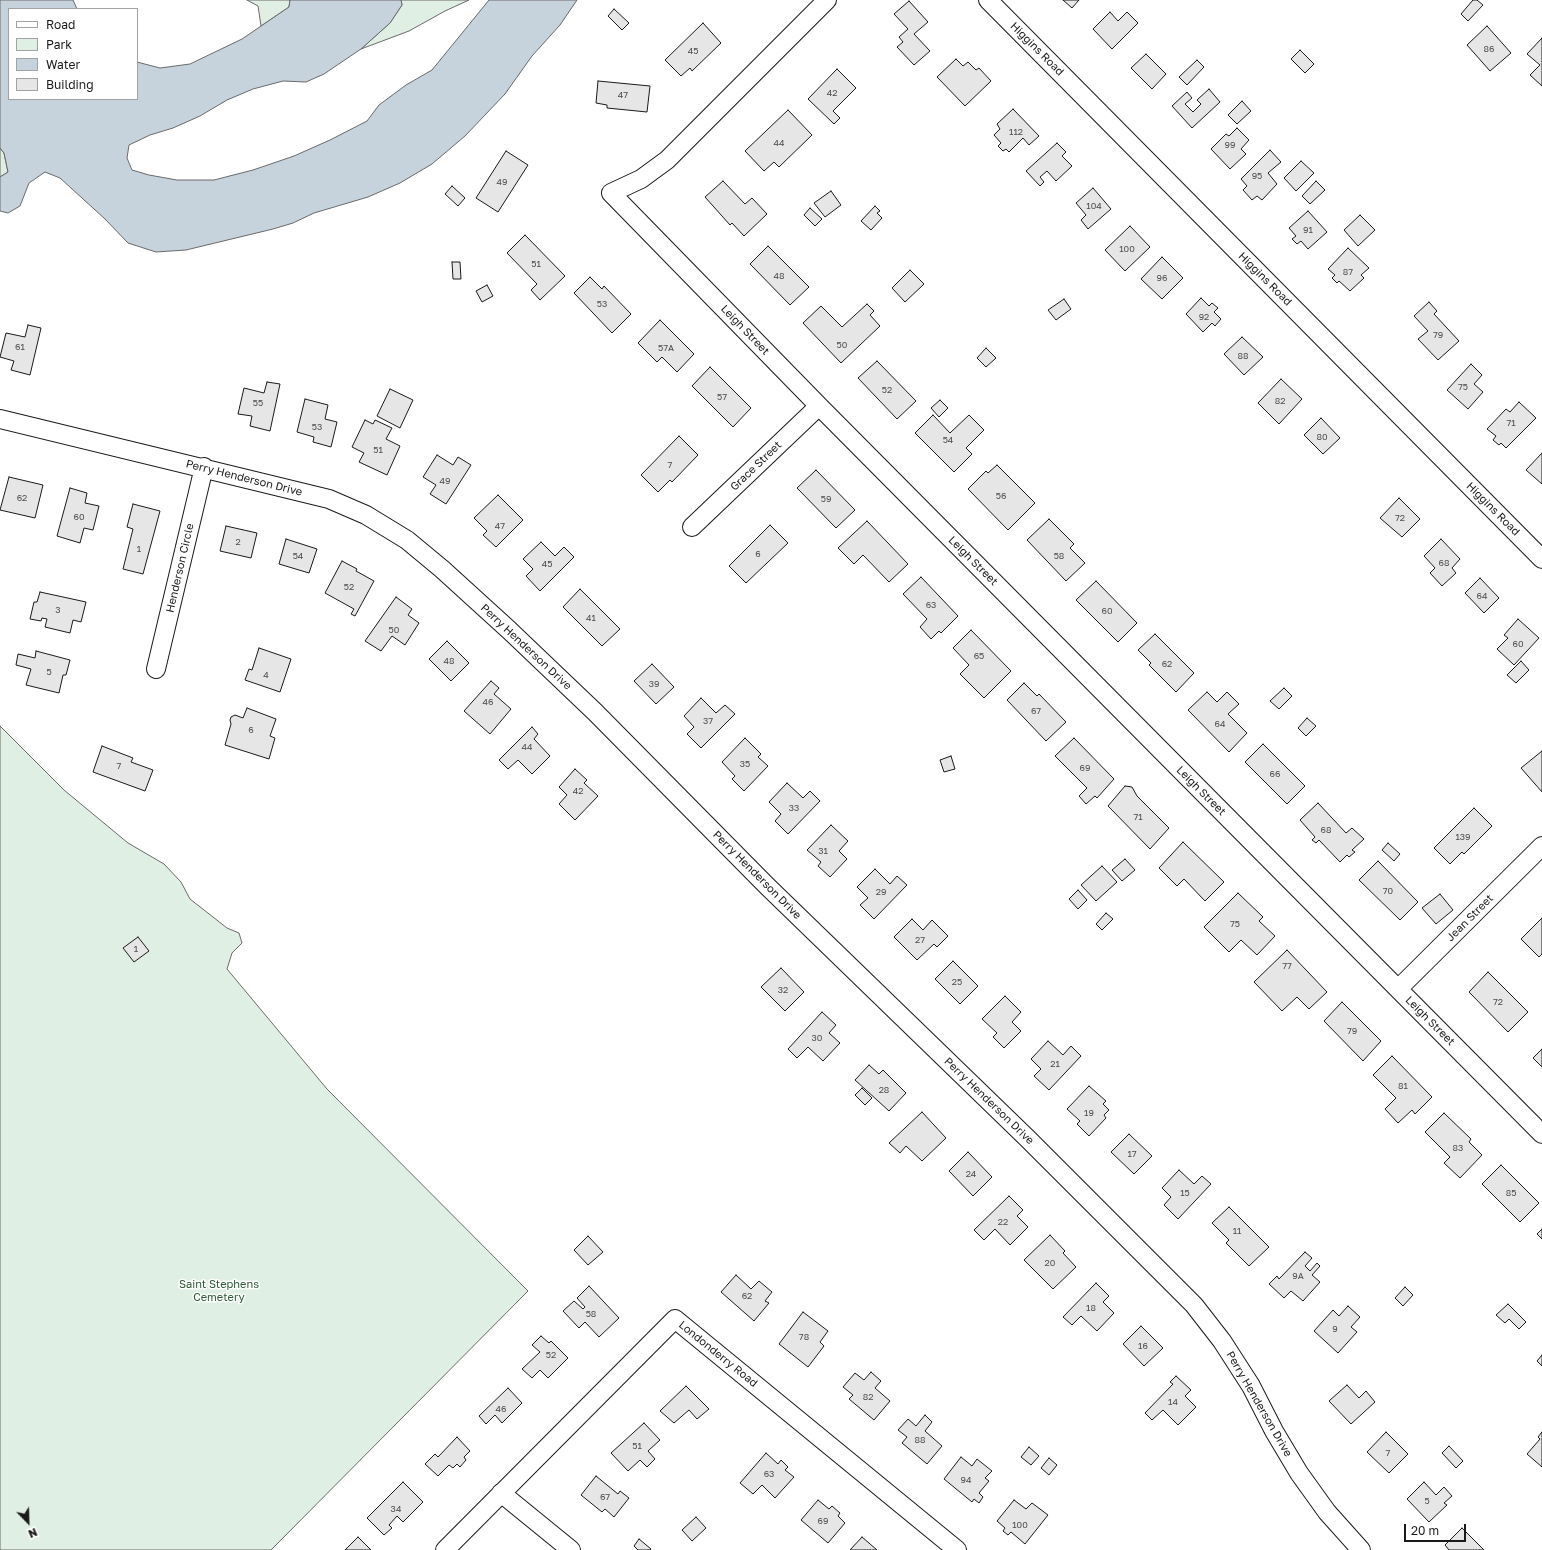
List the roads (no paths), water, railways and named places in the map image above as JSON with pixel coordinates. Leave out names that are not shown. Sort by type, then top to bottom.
[{"type":"street","name":"Leigh Street","points":[[827,0],[667,160],[641,180],[611,193],[819,406],[1542,1134]]},
{"type":"street","name":"Higgins Road","points":[[988,0],[1542,559]]},
{"type":"street","name":"Grace Street","points":[[692,527],[819,406]]},
{"type":"street","name":"Perry Henderson Drive","points":[[0,419],[329,499],[366,515],[407,540],[442,569],[595,712],[767,886],[1027,1138],[1194,1305],[1222,1341],[1251,1386],[1274,1431],[1299,1473],[1327,1512],[1361,1550]]},
{"type":"street","name":"Henderson Circle","points":[[156,669],[204,468]]},
{"type":"street","name":"Jean Street","points":[[1398,989],[1542,846]]},
{"type":"street","name":"Londonderry Road","points":[[445,1550],[675,1319],[957,1550]]},
{"type":"street","points":[[501,1493],[571,1550]]},
{"type":"water","points":[[0,0],[73,0],[77,8],[8,8],[8,100],[138,100],[138,62],[160,68],[190,64],[242,39],[289,7],[290,0],[401,0],[402,5],[390,23],[361,49],[324,74],[306,82],[283,81],[253,89],[227,100],[200,116],[173,128],[150,135],[129,145],[127,158],[132,170],[177,180],[214,180],[253,170],[294,156],[367,121],[379,105],[406,85],[432,70],[489,0],[577,0],[560,25],[532,56],[505,94],[465,136],[432,164],[400,183],[368,197],[314,213],[293,223],[273,229],[186,250],[156,252],[128,243],[105,219],[60,178],[45,172],[29,183],[20,206],[8,213],[0,211],[0,177],[8,172],[4,153],[0,148]]},
{"type":"park label","name":"Saint Stephens Cemetery","points":[[219,1291]]}]
